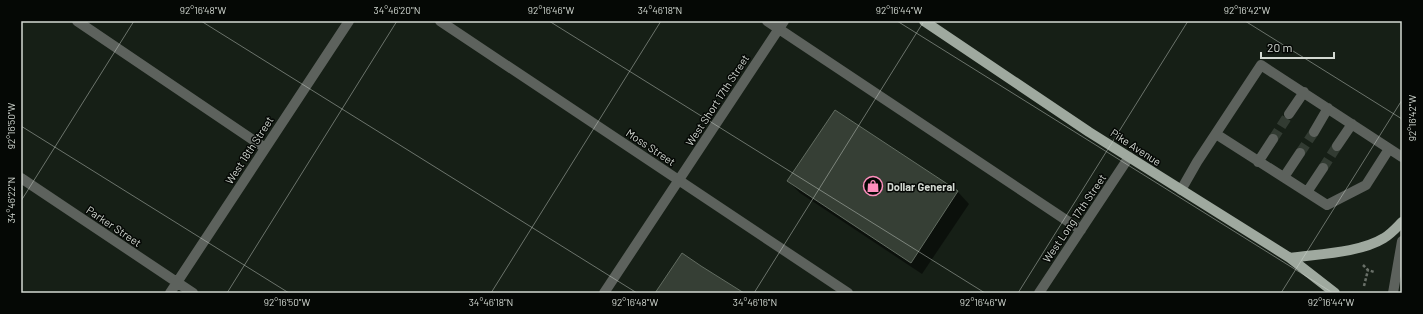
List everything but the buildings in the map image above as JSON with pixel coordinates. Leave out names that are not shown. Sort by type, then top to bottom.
[{"type":"main road","name":"Pike Avenue","points":[[924,21],[937,25],[1129,157],[1290,258],[1335,293]]},
{"type":"main road","points":[[1290,258],[1355,249],[1385,238],[1402,222]]},
{"type":"street","points":[[77,21],[264,148]]},
{"type":"street","name":"West 18th Street","points":[[170,293],[349,21]]},
{"type":"street","name":"Moss Street","points":[[440,21],[848,293]]},
{"type":"street","points":[[767,21],[781,25],[1081,230]]},
{"type":"street","name":"West Short 17th Street","points":[[604,293],[781,25]]},
{"type":"street","points":[[1181,190],[1260,65],[1304,92],[1402,157]]},
{"type":"street","points":[[1289,114],[1304,92]]},
{"type":"street","points":[[1314,132],[1328,108]]},
{"type":"street","points":[[1337,146],[1352,124]]},
{"type":"street","points":[[1216,134],[1327,205],[1366,185],[1389,149]]},
{"type":"street","points":[[1258,162],[1273,139]]},
{"type":"street","points":[[1284,178],[1300,153]]},
{"type":"street","name":"West Long 17th Street","points":[[1039,293],[1129,157]]},
{"type":"street","points":[[1307,192],[1323,168]]},
{"type":"street","name":"Parker Street","points":[[21,178],[193,293]]},
{"type":"street","points":[[1393,293],[1402,241]]},
{"type":"path","points":[[1359,262],[1368,270],[1374,272]]},
{"type":"path","points":[[1364,286],[1368,270]]},
{"type":"tunnel","points":[[1273,139],[1289,114]]},
{"type":"tunnel","points":[[1300,153],[1314,132]]},
{"type":"tunnel","points":[[1323,168],[1337,146]]},
{"type":"place","name":"Dollar General","points":[[873,186]]}]
